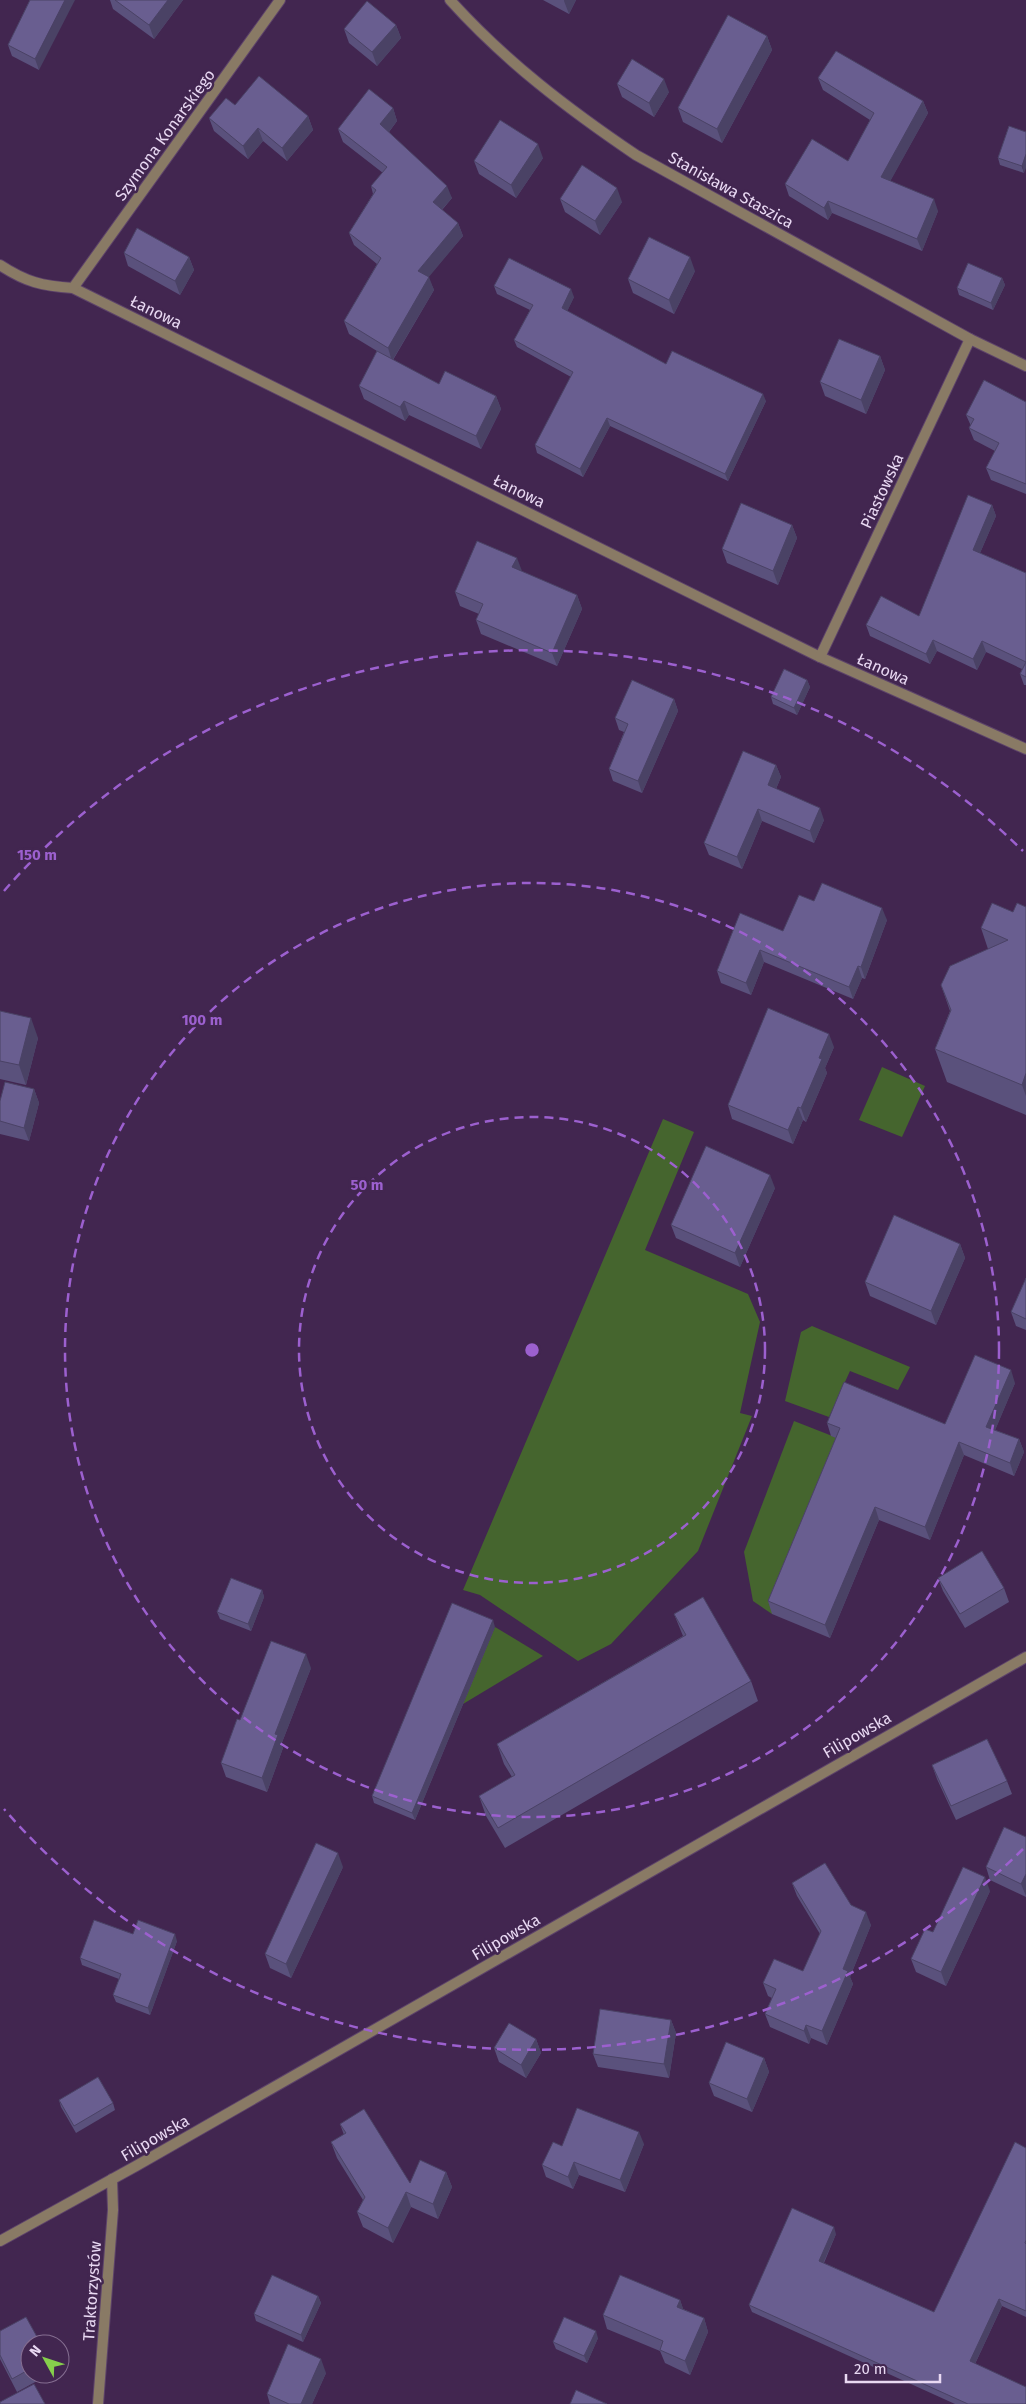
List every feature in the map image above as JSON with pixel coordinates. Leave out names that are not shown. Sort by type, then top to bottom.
[{"type":"street","name":"Szymona Konarskiego","points":[[73,288],[280,0]]},
{"type":"street","name":"Stanisława Staszica","points":[[450,0],[484,37],[519,68],[584,120],[636,154],[970,339],[1026,366]]},
{"type":"street","name":"Łanowa","points":[[0,265],[22,279],[47,287],[73,288],[820,656],[1026,749]]},
{"type":"street","name":"Piastowska","points":[[820,656],[970,339]]},
{"type":"street","name":"Filipowska","points":[[0,2241],[112,2179],[1026,1657]]},
{"type":"street","name":"Traktorzystów","points":[[98,2404],[113,2210],[112,2179]]},
{"type":"green space","points":[[882,1067],[925,1086],[902,1137],[859,1120]]},
{"type":"green space","points":[[663,1119],[694,1132],[645,1250],[748,1294],[760,1322],[740,1413],[752,1416],[698,1551],[611,1644],[578,1661],[480,1595],[463,1590]]},
{"type":"green space","points":[[812,1326],[910,1367],[898,1390],[850,1371],[829,1417],[785,1401],[801,1332]]},
{"type":"green space","points":[[794,1421],[845,1441],[772,1614],[753,1601],[744,1552]]},
{"type":"green space","points":[[495,1627],[543,1656],[463,1704]]},
{"type":"building","points":[[30,0],[65,0],[35,59],[8,45]]},
{"type":"building","points":[[115,0],[168,0],[149,25]]},
{"type":"building","points":[[367,1],[396,25],[372,52],[344,29]]},
{"type":"building","points":[[728,15],[767,36],[717,129],[678,108]]},
{"type":"building","points":[[836,51],[923,101],[881,177],[934,199],[917,239],[828,201],[824,208],[785,184],[812,139],[848,161],[874,113],[818,78]]},
{"type":"building","points":[[632,59],[664,79],[649,103],[617,84]]},
{"type":"building","points":[[259,76],[308,116],[282,148],[258,128],[243,146],[209,118],[226,98],[235,105]]},
{"type":"building","points":[[369,89],[393,108],[380,124],[447,186],[433,202],[458,223],[418,271],[429,277],[388,348],[344,321],[381,258],[349,233],[376,190],[371,186],[387,167],[338,129]]},
{"type":"building","points":[[500,120],[538,144],[511,185],[474,161]]},
{"type":"building","points":[[1009,126],[1026,132],[1026,154],[1022,166],[998,158]]},
{"type":"building","points":[[582,165],[617,188],[595,221],[560,199]]},
{"type":"building","points":[[137,228],[189,257],[175,281],[124,253]]},
{"type":"building","points":[[649,237],[690,257],[669,300],[628,279]]},
{"type":"building","points":[[509,258],[571,289],[562,308],[666,364],[672,351],[763,394],[725,474],[607,418],[580,469],[535,445],[573,372],[514,340],[533,305],[494,286]]},
{"type":"building","points":[[968,263],[1002,278],[991,303],[957,288]]},
{"type":"building","points":[[839,339],[880,356],[861,400],[820,382]]},
{"type":"building","points":[[377,351],[439,384],[445,371],[496,396],[476,436],[404,401],[400,407],[359,386]]},
{"type":"building","points":[[984,380],[1026,402],[1026,484],[986,468],[999,443],[969,428],[974,419],[966,415]]},
{"type":"building","points":[[968,495],[992,505],[973,550],[1026,573],[1026,662],[982,641],[973,659],[933,640],[926,654],[866,625],[881,596],[919,616]]},
{"type":"building","points":[[741,503],[792,525],[773,571],[722,549]]},
{"type":"building","points":[[477,541],[517,558],[512,567],[577,595],[552,653],[476,620],[483,604],[455,592]]},
{"type":"building","points":[[1026,662],[1026,677],[1020,674]]},
{"type":"building","points":[[784,669],[807,680],[794,708],[771,697]]},
{"type":"building","points":[[632,680],[674,699],[638,781],[609,769],[628,724],[615,718]]},
{"type":"building","points":[[743,751],[776,765],[768,785],[820,808],[810,831],[758,809],[737,857],[704,843]]},
{"type":"building","points":[[822,883],[882,908],[861,967],[858,966],[849,987],[760,950],[746,983],[717,971],[740,913],[783,931],[799,895],[814,901]]},
{"type":"building","points":[[992,903],[1013,912],[1017,903],[1026,907],[1026,1073],[1022,1085],[935,1049],[951,1010],[941,985],[950,966],[1008,940],[981,928]]},
{"type":"building","points":[[768,1008],[829,1034],[819,1058],[822,1059],[801,1108],[798,1107],[788,1130],[728,1105]]},
{"type":"building","points":[[0,1011],[31,1018],[19,1065],[0,1061]]},
{"type":"building","points":[[5,1082],[34,1089],[24,1128],[0,1121],[0,1101]]},
{"type":"building","points":[[706,1146],[770,1175],[735,1253],[671,1225]]},
{"type":"building","points":[[894,1215],[960,1244],[931,1311],[865,1282]]},
{"type":"building","points":[[1026,1278],[1026,1319],[1011,1312]]},
{"type":"building","points":[[975,1355],[1011,1370],[986,1427],[1019,1439],[1010,1463],[959,1442],[925,1527],[875,1507],[825,1625],[768,1601],[840,1428],[827,1423],[844,1382],[945,1424]]},
{"type":"building","points":[[982,1551],[1004,1588],[960,1614],[938,1578]]},
{"type":"building","points":[[231,1578],[262,1590],[248,1624],[217,1612]]},
{"type":"building","points":[[703,1597],[751,1681],[498,1828],[479,1796],[515,1775],[497,1744],[686,1635],[674,1614]]},
{"type":"building","points":[[452,1603],[493,1620],[412,1813],[372,1796]]},
{"type":"building","points":[[271,1641],[306,1654],[275,1734],[278,1735],[262,1778],[221,1763],[237,1719],[240,1720]]},
{"type":"building","points":[[987,1739],[1007,1781],[951,1806],[932,1765]]},
{"type":"building","points":[[1004,1827],[1026,1837],[1026,1874],[1021,1884],[986,1867]]},
{"type":"building","points":[[316,1843],[338,1853],[286,1964],[265,1954]]},
{"type":"building","points":[[825,1863],[851,1905],[866,1912],[843,1969],[848,1971],[822,2031],[806,2025],[804,2031],[765,2014],[776,1989],[763,1983],[774,1959],[803,1971],[821,1931],[792,1883]]},
{"type":"building","points":[[963,1867],[985,1877],[941,1972],[911,1959],[925,1929],[933,1932]]},
{"type":"building","points":[[94,1920],[133,1934],[138,1920],[175,1934],[148,2008],[113,1995],[121,1974],[80,1958]]},
{"type":"building","points":[[600,2009],[671,2020],[664,2064],[593,2054]]},
{"type":"building","points":[[509,2023],[536,2039],[521,2065],[494,2048]]},
{"type":"building","points":[[726,2042],[764,2058],[747,2099],[709,2083]]},
{"type":"building","points":[[98,2077],[113,2103],[74,2126],[59,2100]]},
{"type":"building","points":[[577,2108],[639,2132],[620,2180],[574,2162],[568,2177],[542,2165],[553,2142],[562,2146]]},
{"type":"building","points":[[364,2109],[410,2183],[420,2160],[446,2172],[433,2204],[406,2192],[388,2228],[357,2212],[365,2197],[331,2142],[346,2133],[340,2124]]},
{"type":"building","points":[[1015,2142],[1026,2148],[1026,2311],[999,2299],[970,2361],[1026,2387],[1026,2404],[968,2404],[749,2305],[792,2208],[834,2227],[819,2261],[934,2312]]},
{"type":"building","points":[[272,2275],[318,2296],[301,2335],[254,2314]]},
{"type":"building","points":[[620,2275],[680,2300],[677,2307],[704,2318],[685,2361],[660,2350],[663,2341],[603,2315]]},
{"type":"building","points":[[26,2317],[35,2334],[20,2334],[20,2375],[12,2379],[0,2355],[0,2331]]},
{"type":"building","points":[[564,2317],[596,2331],[584,2356],[553,2342]]},
{"type":"building","points":[[288,2344],[321,2359],[301,2404],[289,2404],[267,2394]]},
{"type":"building","points":[[34,2384],[45,2404],[0,2404],[0,2402]]},
{"type":"building","points":[[576,2390],[607,2404],[570,2404]]}]
